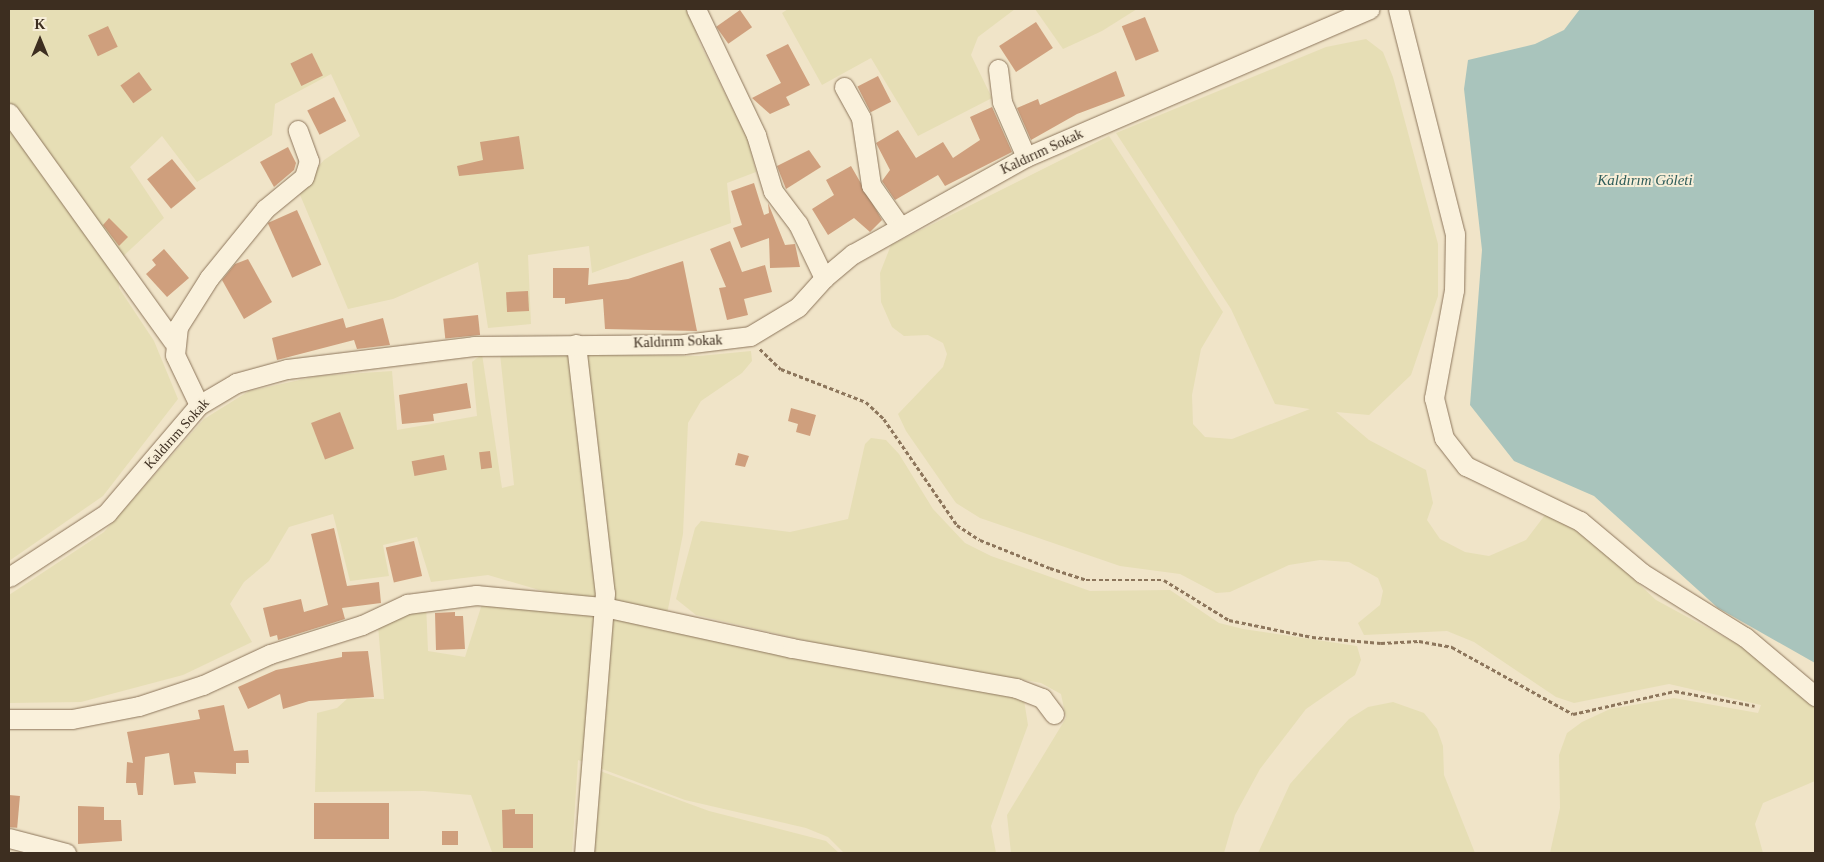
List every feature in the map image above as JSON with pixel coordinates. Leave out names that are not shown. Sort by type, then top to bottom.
[{"type":"street","points":[[696,9],[756,135],[773,191],[807,239],[824,278]]},
{"type":"street","name":"Kaldırım Sokak","points":[[9,577],[107,513],[200,405],[236,384],[287,369],[474,346],[684,344],[750,336],[798,307],[824,278],[899,225],[1026,157],[1370,9]]},
{"type":"street","points":[[1398,9],[1455,234],[1455,282],[1434,398],[1444,438],[1466,466],[1580,521],[1642,573],[1745,638],[1815,696]]},
{"type":"street","points":[[998,69],[1002,102],[1026,157]]},
{"type":"street","points":[[844,87],[861,118],[871,185],[899,225]]},
{"type":"street","points":[[9,113],[173,341],[175,354],[200,405]]},
{"type":"street","points":[[173,341],[194,300],[218,266],[265,209],[304,177],[309,161],[298,130]]},
{"type":"street","points":[[576,344],[584,386],[604,607],[584,853]]},
{"type":"street","points":[[9,719],[72,719],[138,706],[202,685],[270,654],[362,626],[407,604],[469,596],[604,607],[792,648],[1016,688],[1042,698],[1054,714]]},
{"type":"street","points":[[9,838],[66,853]]},
{"type":"path","points":[[750,336],[781,369],[850,393],[876,411],[957,524],[980,540],[1050,568],[1086,580],[1164,580],[1229,620],[1312,636],[1381,643],[1419,641],[1452,647],[1573,714],[1675,691],[1755,706]]},
{"type":"shaded area","points":[[9,9],[688,9],[700,44],[748,139],[756,172],[727,183],[731,223],[592,273],[589,246],[528,255],[531,324],[488,328],[478,262],[393,299],[348,309],[298,190],[324,160],[360,136],[331,74],[275,104],[272,135],[197,182],[162,136],[130,167],[164,218],[117,262],[119,288],[154,341],[178,399],[103,496],[9,561]]},
{"type":"shaded area","points":[[788,9],[1015,9],[978,37],[971,55],[992,98],[918,136],[871,58],[822,85],[782,13]]},
{"type":"shaded area","points":[[1035,9],[1137,9],[1102,31],[1063,49]]},
{"type":"shaded area","points":[[1366,39],[1383,52],[1393,77],[1438,244],[1438,296],[1411,375],[1369,415],[1336,412],[1369,440],[1426,470],[1433,503],[1427,520],[1440,539],[1465,552],[1489,556],[1526,540],[1545,515],[1552,515],[1596,544],[1656,600],[1750,651],[1815,708],[1815,781],[1763,803],[1755,824],[1763,853],[1550,853],[1560,808],[1559,755],[1567,733],[1582,722],[1610,709],[1674,698],[1758,713],[1761,705],[1669,684],[1574,703],[1556,697],[1474,642],[1447,631],[1364,635],[1358,623],[1380,605],[1383,591],[1378,578],[1349,562],[1320,560],[1289,565],[1230,592],[1216,593],[1180,574],[1120,566],[980,518],[956,503],[906,431],[898,414],[943,367],[947,354],[943,343],[928,335],[904,336],[892,327],[881,302],[880,273],[891,245],[1109,136],[1223,312],[1201,349],[1192,395],[1193,424],[1205,437],[1232,439],[1310,409],[1275,404],[1231,309],[1116,133],[1326,47]]},
{"type":"shaded area","points":[[751,351],[752,361],[742,373],[701,401],[688,423],[683,534],[667,614],[546,592],[488,575],[431,582],[417,537],[383,545],[389,576],[350,581],[333,514],[289,527],[269,561],[244,582],[230,604],[252,642],[183,675],[81,702],[9,703],[9,595],[104,532],[204,419],[249,391],[318,376],[392,371],[397,430],[477,416],[472,362],[482,354],[502,488],[514,485],[500,354],[699,356]]},
{"type":"shaded area","points":[[871,438],[886,440],[899,454],[933,509],[965,543],[991,556],[1090,591],[1170,590],[1219,623],[1243,629],[1357,646],[1361,660],[1355,675],[1306,709],[1260,769],[1235,815],[1224,853],[1011,853],[1007,815],[1066,718],[1061,694],[1041,683],[825,645],[696,615],[676,599],[695,528],[701,521],[790,532],[848,519],[865,444]]},
{"type":"shaded area","points":[[546,602],[1024,700],[1028,725],[991,826],[996,853],[844,853],[828,837],[806,828],[685,800],[578,760],[572,853],[492,852],[471,795],[424,791],[315,792],[317,713],[337,708],[348,698],[384,699],[378,625],[426,603],[428,651],[465,657],[482,604]]},
{"type":"shaded area","points":[[1393,702],[1424,713],[1437,729],[1443,746],[1444,775],[1475,853],[1258,853],[1290,784],[1312,759],[1349,719],[1368,707]]},
{"type":"shaded area","points":[[581,764],[709,811],[826,841],[839,853],[576,853]]},
{"type":"water","name":"Kaldırım Göleti","points":[[1580,9],[1815,9],[1815,663],[1718,608],[1594,496],[1514,461],[1470,405],[1482,250],[1464,89],[1468,60],[1535,44],[1564,30]]},
{"type":"building","points":[[740,10],[752,27],[728,44],[716,27]]},
{"type":"building","points":[[1145,17],[1159,51],[1136,61],[1122,26]]},
{"type":"building","points":[[1036,22],[1053,48],[1016,72],[999,46]]},
{"type":"building","points":[[108,26],[118,47],[98,56],[88,35]]},
{"type":"building","points":[[788,44],[810,85],[786,97],[790,105],[770,114],[752,98],[781,83],[766,55]]},
{"type":"building","points":[[312,53],[323,75],[301,86],[290,64]]},
{"type":"building","points":[[1116,71],[1125,96],[1077,114],[1031,140],[1017,108],[1038,99],[1040,105]]},
{"type":"building","points":[[139,72],[152,90],[133,103],[120,86]]},
{"type":"building","points":[[878,76],[891,102],[871,112],[858,86]]},
{"type":"building","points":[[334,97],[346,121],[320,135],[307,111]]},
{"type":"building","points":[[992,107],[1012,152],[945,186],[938,175],[895,200],[882,181],[890,170],[876,143],[898,130],[916,158],[943,142],[953,158],[980,140],[970,117]]},
{"type":"building","points":[[519,136],[524,169],[459,176],[457,166],[483,160],[480,142]]},
{"type":"building","points":[[288,147],[296,163],[294,170],[274,187],[260,162]]},
{"type":"building","points":[[809,150],[821,167],[786,189],[777,166]]},
{"type":"building","points":[[172,159],[196,189],[171,209],[147,179]]},
{"type":"building","points":[[851,166],[882,220],[870,232],[854,218],[828,235],[812,209],[834,195],[826,180]]},
{"type":"building","points":[[754,183],[764,215],[769,213],[768,203],[785,245],[795,244],[800,267],[770,268],[769,238],[741,248],[733,228],[742,225],[731,191]]},
{"type":"building","points":[[297,210],[321,265],[292,278],[268,223]]},
{"type":"building","points":[[109,218],[128,237],[119,246],[103,225]]},
{"type":"building","points":[[730,241],[742,272],[765,265],[772,292],[744,299],[748,315],[727,320],[719,288],[726,287],[710,249]]},
{"type":"building","points":[[164,249],[189,278],[167,297],[146,274],[156,265],[152,260]]},
{"type":"building","points":[[248,259],[272,302],[244,319],[222,280],[235,264]]},
{"type":"building","points":[[683,261],[697,331],[605,329],[603,299],[565,304],[565,298],[553,298],[553,268],[589,268],[588,285],[628,279]]},
{"type":"building","points":[[528,291],[529,311],[507,312],[506,292]]},
{"type":"building","points":[[478,315],[480,335],[445,339],[443,319]]},
{"type":"building","points":[[343,318],[346,328],[383,318],[390,345],[357,349],[354,340],[277,360],[272,338]]},
{"type":"building","points":[[467,383],[471,408],[433,414],[434,421],[402,424],[399,395]]},
{"type":"building","points":[[791,408],[816,415],[810,436],[796,432],[798,424],[788,421]]},
{"type":"building","points":[[340,412],[354,448],[325,460],[311,423]]},
{"type":"building","points":[[490,451],[492,468],[481,469],[479,452]]},
{"type":"building","points":[[738,453],[749,456],[745,467],[735,465]]},
{"type":"building","points":[[444,455],[447,470],[414,476],[412,461]]},
{"type":"building","points":[[334,528],[347,586],[379,582],[381,603],[342,608],[345,619],[278,640],[277,635],[270,637],[263,608],[301,599],[304,612],[328,605],[311,534]]},
{"type":"building","points":[[414,541],[422,576],[394,583],[386,548]]},
{"type":"building","points":[[455,612],[455,616],[463,616],[465,649],[436,650],[435,613]]},
{"type":"building","points":[[368,651],[374,697],[309,701],[283,709],[280,694],[248,709],[238,687],[276,670],[342,657],[342,652]]},
{"type":"building","points":[[224,705],[234,751],[248,750],[249,763],[236,763],[236,774],[194,772],[196,783],[174,785],[169,753],[145,757],[143,795],[138,795],[136,783],[126,783],[127,762],[133,763],[127,732],[200,719],[198,710]]},
{"type":"building","points":[[9,795],[20,796],[17,828],[9,827]]},
{"type":"building","points":[[314,803],[389,803],[389,839],[314,839]]},
{"type":"building","points":[[78,806],[104,807],[104,820],[121,820],[122,841],[78,844]]},
{"type":"building","points":[[515,809],[515,814],[533,814],[533,848],[503,848],[502,810]]},
{"type":"building","points":[[442,831],[458,831],[458,845],[442,845]]}]
